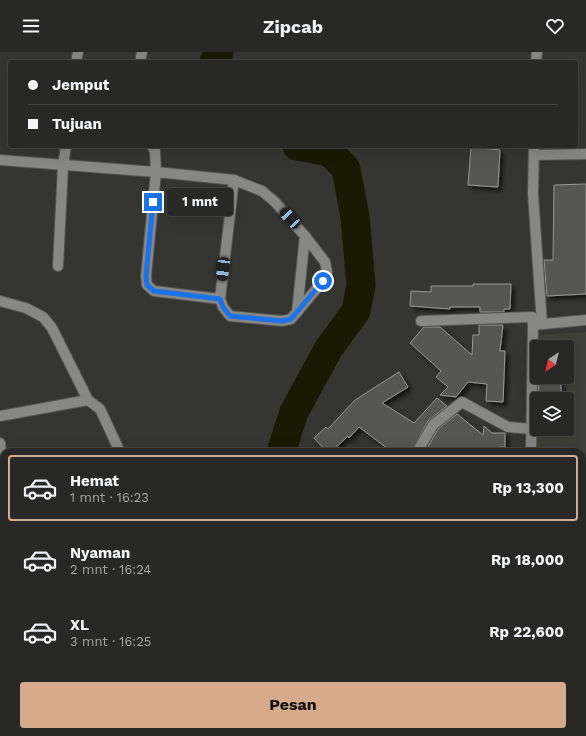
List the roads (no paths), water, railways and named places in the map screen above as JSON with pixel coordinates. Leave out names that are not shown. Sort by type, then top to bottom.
[{"type":"street","points":[[58,266],[63,166],[66,148]]},
{"type":"street","points":[[153,148],[155,151],[156,172],[146,276],[147,285],[154,291],[220,299]]},
{"type":"street","points":[[534,392],[538,324],[533,194],[534,151],[586,154]]},
{"type":"street","points":[[0,160],[156,172],[234,180],[262,191],[275,202],[305,236],[324,262],[327,272],[323,281],[291,319],[282,321],[230,316],[223,307],[220,299],[234,180]]},
{"type":"street","points":[[297,312],[305,236]]},
{"type":"street","points":[[0,301],[26,308],[43,317],[52,328],[88,400],[100,409],[118,448]]},
{"type":"street","points":[[421,321],[532,317],[538,324]]},
{"type":"street","points":[[538,324],[586,320]]},
{"type":"street","points":[[0,416],[88,400]]},
{"type":"street","points":[[419,448],[433,425],[462,402],[508,427],[530,430]]},
{"type":"street","points":[[531,448],[532,436]]},
{"type":"waterway","points":[[215,60],[219,52]]},
{"type":"waterway","points":[[282,448],[294,412],[329,348],[356,311],[361,285],[355,217],[346,169],[330,152],[308,148]]}]
